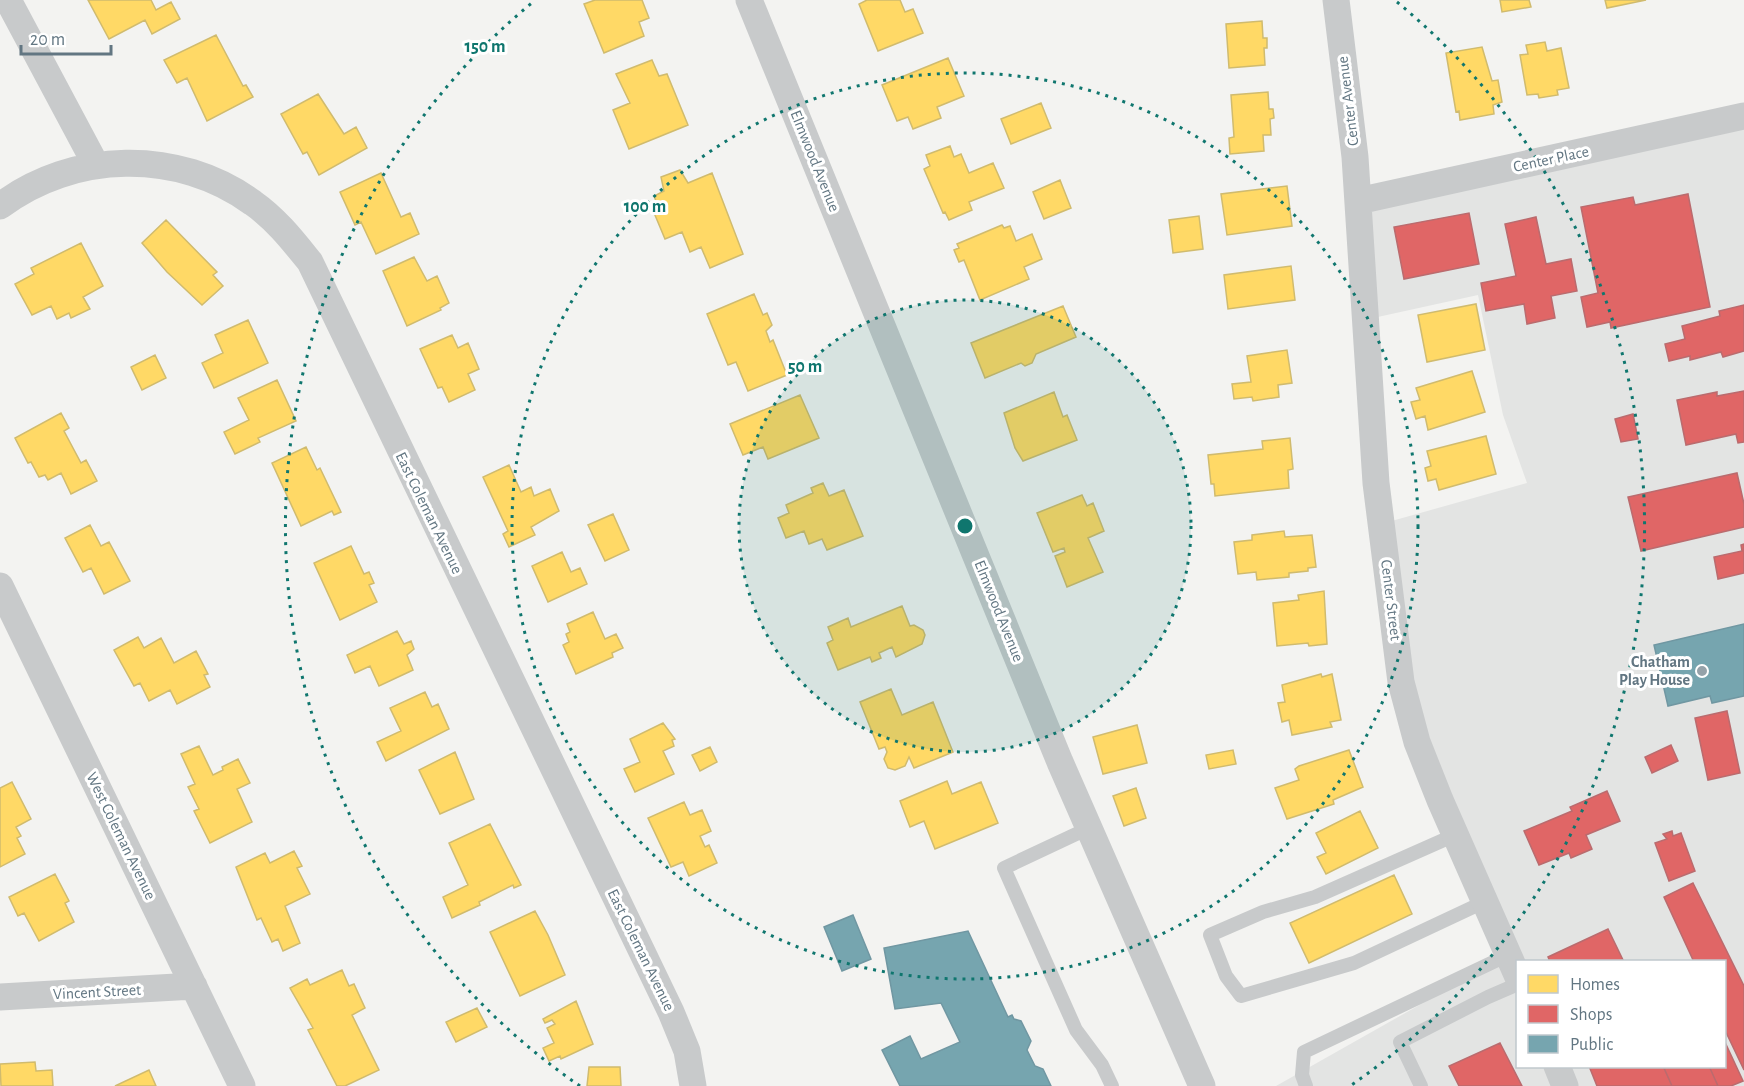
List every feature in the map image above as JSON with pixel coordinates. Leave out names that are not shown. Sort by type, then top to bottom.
[{"type":"street","points":[[8,0],[96,165]]},
{"type":"street","name":"Elmwood Avenue","points":[[749,0],[1089,828],[1202,1086]]},
{"type":"street","name":"Center Avenue","points":[[1336,0],[1358,201]]},
{"type":"street","name":"Center Place","points":[[1358,201],[1744,116]]},
{"type":"street","name":"East Coleman Avenue","points":[[0,206],[18,192],[55,174],[96,165],[137,162],[178,168],[217,182],[253,202],[284,230],[310,262],[672,1012],[687,1051],[693,1086]]},
{"type":"street","name":"Center Street","points":[[1358,201],[1376,483],[1401,682],[1417,742],[1513,966]]},
{"type":"street","name":"West Coleman Avenue","points":[[0,586],[242,1086]]},
{"type":"street","name":"Vincent Street","points":[[0,997],[194,986]]},
{"type":"street","points":[[1558,1068],[1565,1086]]},
{"type":"lane","points":[[1089,828],[1004,868],[1076,1030],[1102,1065],[1112,1086]]},
{"type":"lane","points":[[1455,835],[1315,897],[1263,912],[1210,934],[1226,976],[1241,996],[1354,963],[1484,902]]},
{"type":"lane","points":[[1306,1086],[1302,1075],[1304,1052],[1513,966]]},
{"type":"lane","points":[[1421,1086],[1400,1042],[1516,985]]},
{"type":"shaded area","points":[[1744,113],[1744,1086],[1276,1086],[1508,955],[1401,687],[1381,524],[1527,483],[1503,415],[1478,295],[1364,320],[1359,197]]},
{"type":"building: Homes","points":[[88,0],[151,0],[156,10],[171,2],[180,19],[152,34],[145,20],[109,39]]},
{"type":"building: Homes","points":[[595,0],[642,0],[649,18],[639,22],[644,36],[604,53],[584,4]]},
{"type":"building: Homes","points":[[867,0],[900,0],[905,12],[913,9],[923,33],[878,51],[859,4]]},
{"type":"building: Homes","points":[[1500,0],[1529,0],[1531,7],[1502,12]]},
{"type":"building: Homes","points":[[1605,0],[1646,0],[1607,8]]},
{"type":"building: Homes","points":[[1262,21],[1263,38],[1267,38],[1267,48],[1264,48],[1265,65],[1229,68],[1226,24]]},
{"type":"building: Homes","points":[[216,35],[243,86],[246,85],[253,97],[207,121],[187,78],[177,83],[164,60]]},
{"type":"building: Homes","points":[[1545,42],[1547,51],[1561,48],[1569,88],[1557,90],[1558,95],[1539,98],[1538,94],[1527,95],[1520,55],[1528,54],[1526,45]]},
{"type":"building: Homes","points":[[1482,47],[1492,81],[1498,80],[1502,102],[1493,105],[1494,114],[1460,120],[1459,111],[1456,112],[1446,53]]},
{"type":"building: Homes","points":[[948,58],[964,96],[937,107],[941,118],[913,129],[908,117],[897,121],[882,85]]},
{"type":"building: Homes","points":[[652,60],[659,76],[667,74],[688,125],[629,149],[613,110],[630,103],[616,74]]},
{"type":"building: Homes","points":[[1268,92],[1269,109],[1273,109],[1274,118],[1270,119],[1271,135],[1263,135],[1264,151],[1230,154],[1229,138],[1234,137],[1231,95]]},
{"type":"building: Homes","points":[[318,94],[344,134],[356,127],[367,148],[319,175],[307,152],[303,154],[281,114]]},
{"type":"building: Homes","points":[[1041,103],[1051,128],[1011,144],[1001,119]]},
{"type":"building: Homes","points":[[950,146],[954,157],[961,154],[969,173],[993,163],[1004,188],[969,202],[972,210],[949,220],[945,212],[943,213],[924,169],[930,166],[926,155]]},
{"type":"building: Homes","points":[[680,170],[688,183],[712,173],[743,254],[710,268],[701,247],[690,252],[682,232],[665,239],[652,208],[658,206],[654,196],[664,191],[661,177]]},
{"type":"building: Homes","points":[[381,173],[401,217],[410,213],[419,234],[376,254],[361,222],[355,225],[340,192]]},
{"type":"building: Homes","points":[[1060,180],[1071,208],[1044,219],[1033,192]]},
{"type":"building: Homes","points":[[1287,186],[1292,226],[1227,235],[1221,194]]},
{"type":"building: Homes","points":[[1199,216],[1203,249],[1173,253],[1169,220]]},
{"type":"building: Homes","points":[[166,220],[217,272],[213,275],[223,286],[202,305],[167,272],[142,243]]},
{"type":"building: Homes","points":[[1002,225],[1004,228],[1010,226],[1016,241],[1032,234],[1042,259],[1024,267],[1029,279],[980,300],[964,260],[959,262],[954,250],[959,248],[957,244]]},
{"type":"building: Homes","points":[[81,243],[103,286],[83,297],[90,309],[71,318],[69,313],[57,319],[51,306],[32,315],[15,284],[34,274],[31,268]]},
{"type":"building: Homes","points":[[414,257],[427,281],[437,276],[449,303],[440,308],[441,310],[407,326],[383,271]]},
{"type":"building: Homes","points":[[1291,266],[1295,300],[1228,309],[1224,275]]},
{"type":"building: Homes","points":[[754,294],[763,315],[767,313],[772,325],[766,331],[770,342],[773,340],[787,375],[748,391],[736,362],[728,365],[707,314]]},
{"type":"building: Homes","points":[[1476,304],[1485,350],[1427,362],[1418,315]]},
{"type":"building: Homes","points":[[1063,306],[1076,337],[1036,354],[1032,363],[1025,366],[1021,363],[985,378],[971,343]]},
{"type":"building: Homes","points":[[248,320],[268,363],[214,388],[202,363],[223,353],[215,335]]},
{"type":"building: Homes","points":[[452,335],[458,348],[468,343],[479,369],[468,374],[475,390],[449,402],[442,387],[438,388],[420,349]]},
{"type":"building: Homes","points":[[1287,350],[1292,383],[1278,385],[1279,397],[1253,401],[1252,397],[1234,399],[1232,384],[1251,382],[1247,356]]},
{"type":"building: Homes","points":[[155,355],[166,378],[142,390],[131,367]]},
{"type":"building: Homes","points":[[1472,371],[1485,412],[1428,430],[1425,416],[1416,419],[1411,402],[1420,400],[1416,388]]},
{"type":"building: Homes","points":[[277,380],[296,421],[258,438],[260,442],[235,454],[224,432],[249,420],[238,398]]},
{"type":"building: Homes","points":[[1054,392],[1063,417],[1067,415],[1077,440],[1023,461],[1015,448],[1004,413]]},
{"type":"building: Homes","points":[[800,395],[819,438],[768,459],[763,447],[743,455],[730,424]]},
{"type":"building: Homes","points":[[61,413],[69,428],[64,431],[81,463],[86,460],[97,481],[71,494],[61,473],[48,480],[45,475],[39,477],[31,462],[28,463],[15,438]]},
{"type":"building: Homes","points":[[1486,436],[1496,474],[1439,490],[1436,479],[1428,481],[1425,468],[1431,466],[1427,451]]},
{"type":"building: Homes","points":[[1290,438],[1293,469],[1288,470],[1289,488],[1215,496],[1214,484],[1211,484],[1208,455],[1263,449],[1262,441]]},
{"type":"building: Homes","points":[[306,447],[317,470],[320,468],[341,512],[334,515],[332,511],[301,526],[272,463]]},
{"type":"building: Homes","points":[[509,465],[521,492],[531,487],[534,496],[550,489],[559,511],[531,527],[535,535],[509,547],[503,534],[508,531],[483,477]]},
{"type":"building: Homes","points":[[823,483],[829,496],[844,490],[863,536],[827,550],[822,539],[809,544],[804,531],[786,538],[778,518],[789,513],[786,505],[813,493],[811,488]]},
{"type":"building: Homes","points":[[1082,495],[1087,506],[1093,503],[1104,531],[1088,538],[1103,572],[1067,587],[1055,556],[1065,552],[1064,548],[1053,552],[1037,513]]},
{"type":"building: Homes","points":[[613,514],[629,550],[605,561],[588,525]]},
{"type":"building: Homes","points":[[90,525],[101,546],[109,542],[130,581],[104,594],[91,568],[83,572],[65,538]]},
{"type":"building: Homes","points":[[1284,531],[1285,537],[1312,535],[1316,567],[1308,568],[1308,571],[1289,573],[1289,577],[1257,580],[1256,572],[1238,574],[1234,542],[1252,540],[1252,535]]},
{"type":"building: Homes","points":[[351,546],[364,574],[369,572],[374,583],[369,585],[377,602],[340,620],[314,563]]},
{"type":"building: Homes","points":[[562,552],[571,572],[580,568],[587,584],[548,602],[532,566]]},
{"type":"building: Homes","points":[[1324,591],[1327,644],[1277,646],[1273,603],[1299,600],[1298,595]]},
{"type":"building: Homes","points":[[902,606],[910,626],[914,625],[923,630],[925,635],[922,644],[896,657],[892,647],[879,653],[881,658],[872,662],[870,657],[838,670],[827,643],[833,640],[828,627],[848,618],[851,627]]},
{"type":"building: Homes","points":[[593,612],[605,639],[616,634],[623,648],[612,653],[613,657],[576,674],[563,645],[569,642],[566,634],[570,632],[567,624]]},
{"type":"building: Homes","points":[[397,631],[404,644],[411,641],[414,649],[407,655],[413,670],[379,686],[370,666],[355,673],[347,655]]},
{"type":"building: Homes","points":[[138,637],[144,648],[161,638],[174,663],[196,651],[208,674],[204,675],[210,687],[177,704],[170,690],[149,701],[140,683],[134,686],[114,650]]},
{"type":"building: Homes","points":[[1321,674],[1322,677],[1332,674],[1341,720],[1330,722],[1332,727],[1292,735],[1289,720],[1282,722],[1278,703],[1285,702],[1282,685]]},
{"type":"building: Homes","points":[[891,689],[902,715],[933,702],[953,752],[914,768],[909,757],[905,766],[895,770],[888,768],[884,759],[887,752],[885,747],[879,749],[860,702]]},
{"type":"building: Homes","points":[[425,692],[432,707],[438,704],[449,729],[386,761],[377,742],[401,731],[390,708]]},
{"type":"building: Homes","points":[[663,723],[675,739],[672,740],[674,746],[663,751],[674,774],[635,792],[624,769],[640,762],[630,739]]},
{"type":"building: Homes","points":[[1137,725],[1147,763],[1103,774],[1093,737]]},
{"type":"building: Homes","points":[[199,746],[213,775],[223,770],[222,767],[238,759],[250,783],[237,789],[252,822],[210,843],[194,811],[199,809],[188,787],[195,784],[181,754]]},
{"type":"building: Homes","points":[[710,747],[717,762],[700,771],[692,755]]},
{"type":"building: Homes","points":[[1233,750],[1236,764],[1209,769],[1206,755]]},
{"type":"building: Homes","points":[[1349,750],[1363,787],[1333,800],[1334,804],[1287,819],[1275,788],[1299,780],[1295,769],[1299,766]]},
{"type":"building: Homes","points":[[455,752],[474,799],[440,814],[419,770]]},
{"type":"building: Homes","points":[[947,781],[952,794],[981,782],[998,823],[935,849],[924,821],[910,827],[900,801]]},
{"type":"building: Homes","points":[[12,782],[31,819],[16,827],[21,836],[17,838],[25,854],[0,867],[0,788]]},
{"type":"building: Homes","points":[[1136,788],[1146,818],[1124,826],[1113,796]]},
{"type":"building: Homes","points":[[684,802],[690,815],[702,810],[711,831],[700,836],[705,847],[709,845],[717,863],[689,876],[683,862],[671,867],[648,818]]},
{"type":"building: Homes","points":[[1360,811],[1378,848],[1326,874],[1317,857],[1326,853],[1316,833]]},
{"type":"building: Homes","points":[[490,824],[521,885],[514,888],[513,885],[479,902],[480,905],[452,918],[443,897],[468,885],[449,843]]},
{"type":"building: Homes","points":[[294,851],[302,866],[297,868],[310,894],[285,906],[300,943],[283,951],[278,939],[272,942],[261,918],[257,920],[236,867],[265,853],[270,863]]},
{"type":"building: Homes","points":[[55,874],[69,901],[65,903],[74,922],[39,941],[24,913],[18,916],[9,897]]},
{"type":"building: Homes","points":[[1394,875],[1412,914],[1309,963],[1290,923]]},
{"type":"building: Homes","points":[[535,911],[565,975],[520,996],[490,932]]},
{"type":"building: Homes","points":[[342,970],[349,986],[354,984],[365,1008],[352,1015],[379,1070],[345,1086],[337,1086],[308,1030],[313,1028],[290,988],[307,979],[310,985]]},
{"type":"building: Homes","points":[[576,1001],[593,1044],[561,1059],[560,1056],[549,1061],[543,1048],[554,1043],[547,1028],[555,1024],[552,1020],[545,1023],[543,1019]]},
{"type":"building: Homes","points":[[477,1008],[487,1027],[456,1042],[446,1022]]},
{"type":"building: Homes","points":[[35,1062],[36,1071],[52,1070],[53,1086],[1,1086],[0,1064]]},
{"type":"building: Homes","points":[[589,1067],[620,1067],[621,1086],[587,1086]]},
{"type":"building: Homes","points":[[149,1070],[156,1086],[115,1086]]},
{"type":"building: Shops","points":[[1688,194],[1710,307],[1611,328],[1610,322],[1587,327],[1581,297],[1598,293],[1581,207],[1633,197],[1635,205]]},
{"type":"building: Shops","points":[[1469,213],[1479,264],[1404,279],[1394,227]]},
{"type":"building: Shops","points":[[1536,217],[1546,264],[1571,259],[1577,291],[1551,296],[1555,318],[1527,324],[1524,304],[1486,311],[1481,283],[1516,276],[1505,224]]},
{"type":"building: Shops","points":[[1744,305],[1744,351],[1723,357],[1721,352],[1690,360],[1690,356],[1669,361],[1665,344],[1685,339],[1682,326],[1720,316],[1719,311]]},
{"type":"building: Shops","points":[[1744,391],[1744,442],[1738,443],[1736,434],[1686,445],[1677,400],[1717,392],[1717,396]]},
{"type":"building: Shops","points":[[1633,414],[1638,439],[1621,442],[1615,419]]},
{"type":"building: Shops","points":[[1737,473],[1744,504],[1744,527],[1641,551],[1628,497]]},
{"type":"building: Shops","points":[[1744,544],[1744,573],[1718,579],[1714,557],[1742,551],[1741,545]]},
{"type":"building: Shops","points":[[1727,711],[1740,773],[1708,780],[1695,718]]},
{"type":"building: Shops","points":[[1671,745],[1678,761],[1652,773],[1645,757]]},
{"type":"building: Shops","points":[[1607,791],[1620,821],[1586,835],[1592,849],[1571,858],[1569,853],[1539,865],[1524,831],[1572,811],[1570,807]]},
{"type":"building: Shops","points":[[1672,831],[1673,836],[1681,833],[1695,871],[1669,881],[1655,843],[1667,839],[1663,834]]},
{"type":"building: Shops","points":[[1693,883],[1744,986],[1744,1070],[1726,1032],[1726,960],[1693,960],[1664,897]]},
{"type":"building: Shops","points":[[1608,929],[1623,960],[1549,960],[1548,957]]},
{"type":"building: Shops","points":[[1500,1043],[1522,1086],[1459,1086],[1449,1066]]},
{"type":"building: Shops","points":[[1726,1044],[1743,1081],[1731,1086],[1718,1086],[1710,1068],[1726,1068]]},
{"type":"building: Shops","points":[[1590,1068],[1664,1068],[1672,1086],[1597,1086]]},
{"type":"building: Shops","points":[[1664,1068],[1710,1068],[1718,1086],[1672,1086]]},
{"type":"building: Public","name":"Chatham Play House","points":[[1744,624],[1744,696],[1712,703],[1710,696],[1668,706],[1654,645]]},
{"type":"building: Public","points":[[853,915],[871,959],[842,971],[824,927]]},
{"type":"building: Public","points":[[968,931],[1008,1017],[1012,1015],[1014,1019],[1021,1021],[1031,1041],[1027,1050],[1035,1066],[1043,1069],[1051,1086],[900,1086],[882,1050],[910,1036],[921,1059],[960,1042],[941,1003],[895,1009],[884,948]]},
{"type":"place","name":"Chatham Play House","points":[[1702,671]]}]
